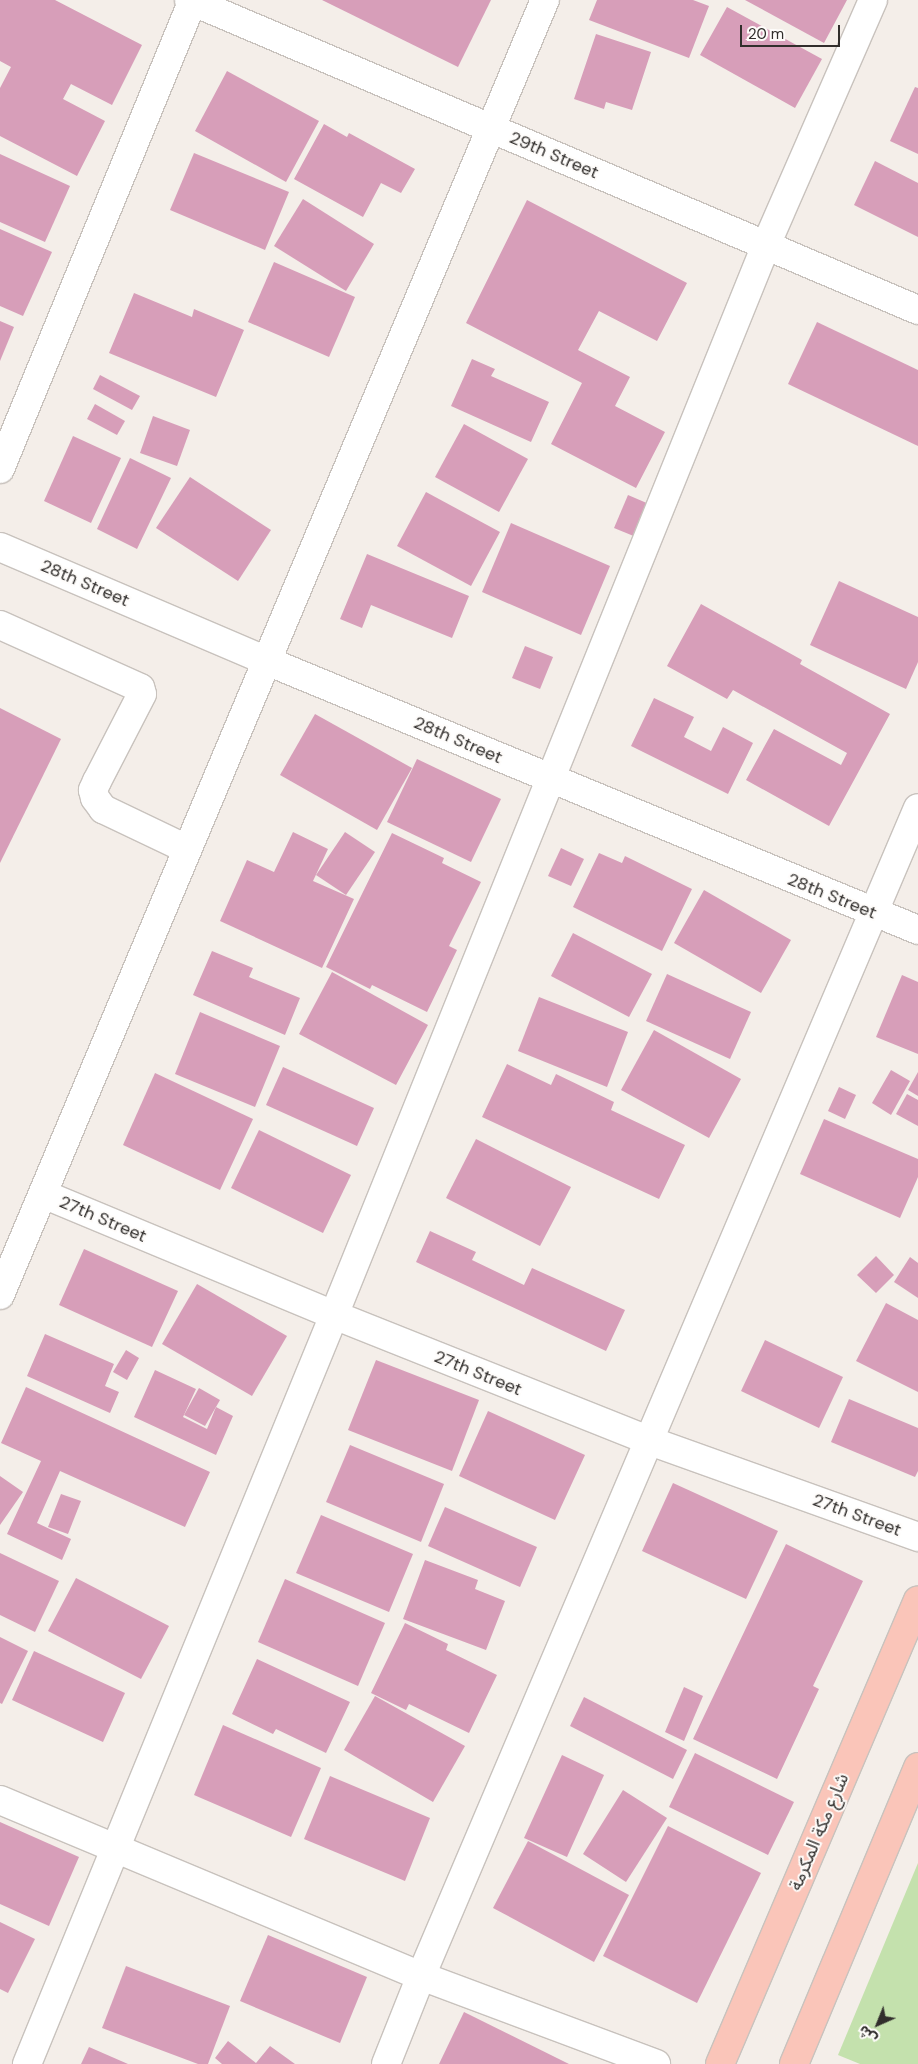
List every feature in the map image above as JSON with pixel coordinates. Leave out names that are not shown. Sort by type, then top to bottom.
[{"type":"main road","name":"شارع مكة المكرمة","points":[[720,2064],[918,1600]]},
{"type":"main road","points":[[794,2064],[918,1766]]},
{"type":"street","points":[[0,469],[192,0]]},
{"type":"street","name":"29th Street","points":[[192,0],[918,310]]},
{"type":"street","points":[[0,1295],[545,0]]},
{"type":"street","points":[[27,2064],[334,1315],[766,246],[873,0]]},
{"type":"street","name":"28th Street","points":[[0,547],[267,661],[918,930]]},
{"type":"street","points":[[0,625],[140,688],[142,694],[93,790],[95,798],[104,808],[187,849]]},
{"type":"street","points":[[386,2064],[421,1976],[918,808]]},
{"type":"street","name":"27th Street","points":[[43,1194],[334,1315],[650,1441],[918,1537]]},
{"type":"street","points":[[0,1800],[421,1976],[656,2064]]},
{"type":"green space","points":[[918,1863],[918,2064],[860,2064],[838,2055]]},
{"type":"building","points":[[0,0],[55,0],[142,45],[112,105],[71,84],[63,99],[105,121],[77,176],[0,136],[0,88],[11,67],[0,61]]},
{"type":"building","points":[[322,0],[491,0],[458,67]]},
{"type":"building","points":[[597,0],[693,0],[709,6],[689,58],[589,20]]},
{"type":"building","points":[[745,0],[847,0],[824,43]]},
{"type":"building","points":[[727,7],[822,59],[795,108],[700,55]]},
{"type":"building","points":[[596,34],[651,52],[632,110],[606,102],[604,109],[574,99]]},
{"type":"building","points":[[227,71],[319,121],[286,182],[195,131]]},
{"type":"building","points":[[915,87],[918,88],[918,154],[890,141]]},
{"type":"building","points":[[324,124],[347,137],[349,133],[415,169],[401,193],[381,183],[363,217],[294,179]]},
{"type":"building","points":[[194,153],[289,192],[265,250],[170,210]]},
{"type":"building","points":[[0,154],[70,186],[45,242],[0,222]]},
{"type":"building","points":[[875,161],[918,183],[918,237],[854,205]]},
{"type":"building","points":[[303,199],[374,244],[346,291],[274,246]]},
{"type":"building","points":[[527,200],[687,283],[657,341],[599,311],[578,350],[630,377],[615,406],[665,432],[636,488],[551,444],[582,383],[466,323]]},
{"type":"building","points":[[0,229],[52,252],[23,316],[0,306]]},
{"type":"building","points":[[274,262],[355,297],[329,357],[248,322]]},
{"type":"building","points":[[134,293],[192,317],[194,309],[244,330],[216,397],[109,353]]},
{"type":"building","points":[[0,321],[14,327],[0,361]]},
{"type":"building","points":[[817,322],[918,370],[918,446],[788,384]]},
{"type":"building","points":[[472,359],[495,369],[491,376],[549,402],[531,442],[451,406]]},
{"type":"building","points":[[100,375],[140,396],[132,410],[93,389]]},
{"type":"building","points":[[95,404],[125,421],[117,435],[87,419]]},
{"type":"building","points":[[153,416],[190,430],[177,466],[140,453]]},
{"type":"building","points":[[464,424],[528,459],[499,512],[435,477]]},
{"type":"building","points":[[73,436],[121,458],[91,523],[44,501]]},
{"type":"building","points":[[130,458],[171,478],[137,549],[97,529]]},
{"type":"building","points":[[190,477],[271,530],[238,581],[156,528]]},
{"type":"building","points":[[426,492],[500,532],[471,586],[397,546]]},
{"type":"building","points":[[628,495],[649,504],[636,537],[614,528]]},
{"type":"building","points":[[511,523],[610,566],[581,635],[482,592]]},
{"type":"building","points":[[367,554],[469,596],[452,638],[371,605],[362,628],[340,619]]},
{"type":"building","points":[[839,581],[918,617],[918,662],[906,689],[810,645]]},
{"type":"building","points":[[701,604],[802,660],[800,664],[890,714],[829,826],[746,780],[774,729],[841,765],[847,753],[733,690],[727,699],[667,666]]},
{"type":"building","points":[[525,646],[553,657],[540,689],[512,678]]},
{"type":"building","points":[[654,698],[694,717],[684,737],[711,751],[723,727],[753,743],[728,794],[631,746]]},
{"type":"building","points":[[0,708],[61,739],[0,863]]},
{"type":"building","points":[[315,714],[412,768],[377,830],[280,775]]},
{"type":"building","points":[[417,759],[501,799],[471,862],[387,822]]},
{"type":"building","points":[[293,832],[328,849],[313,881],[354,899],[322,968],[220,921],[247,860],[274,872]]},
{"type":"building","points":[[345,832],[375,852],[346,895],[316,875]]},
{"type":"building","points":[[392,833],[444,858],[442,863],[481,882],[449,946],[457,950],[427,1012],[372,985],[370,989],[326,967]]},
{"type":"building","points":[[561,848],[584,859],[571,886],[548,876]]},
{"type":"building","points":[[599,853],[622,863],[625,856],[692,889],[662,951],[573,907]]},
{"type":"building","points":[[704,890],[791,940],[761,993],[674,943]]},
{"type":"building","points":[[573,933],[652,974],[629,1017],[551,976]]},
{"type":"building","points":[[212,951],[253,968],[249,977],[300,998],[285,1035],[193,995]]},
{"type":"building","points":[[332,972],[428,1025],[396,1085],[299,1034]]},
{"type":"building","points":[[667,974],[751,1012],[730,1059],[646,1021]]},
{"type":"building","points":[[902,975],[918,982],[918,1054],[876,1037]]},
{"type":"building","points":[[539,997],[628,1032],[607,1087],[518,1051]]},
{"type":"building","points":[[200,1012],[280,1046],[255,1107],[175,1074]]},
{"type":"building","points":[[654,1030],[741,1079],[709,1138],[621,1090]]},
{"type":"building","points":[[507,1064],[551,1085],[556,1074],[614,1102],[611,1110],[685,1145],[659,1199],[482,1117]]},
{"type":"building","points":[[283,1067],[374,1108],[357,1146],[266,1105]]},
{"type":"building","points":[[891,1070],[910,1081],[891,1115],[872,1103]]},
{"type":"building","points":[[918,1072],[918,1096],[908,1090]]},
{"type":"building","points":[[155,1073],[253,1119],[220,1190],[123,1145]]},
{"type":"building","points":[[839,1087],[856,1095],[845,1119],[828,1111]]},
{"type":"building","points":[[907,1094],[918,1100],[918,1126],[896,1114]]},
{"type":"building","points":[[824,1119],[918,1159],[918,1177],[900,1218],[800,1174]]},
{"type":"building","points":[[259,1130],[351,1175],[323,1233],[231,1188]]},
{"type":"building","points":[[476,1139],[571,1187],[540,1246],[446,1198]]},
{"type":"building","points":[[430,1231],[476,1252],[472,1260],[524,1285],[532,1268],[625,1310],[606,1351],[416,1262]]},
{"type":"building","points":[[84,1249],[178,1291],[152,1347],[59,1305]]},
{"type":"building","points":[[876,1256],[894,1275],[876,1293],[857,1275]]},
{"type":"building","points":[[910,1257],[918,1263],[918,1298],[894,1282]]},
{"type":"building","points":[[197,1284],[287,1336],[252,1396],[162,1344]]},
{"type":"building","points":[[886,1303],[918,1320],[918,1392],[856,1361]]},
{"type":"building","points":[[45,1334],[114,1364],[105,1386],[119,1392],[110,1413],[27,1376]]},
{"type":"building","points":[[765,1340],[843,1377],[819,1428],[741,1391]]},
{"type":"building","points":[[126,1350],[139,1358],[127,1380],[113,1372]]},
{"type":"building","points":[[376,1360],[479,1400],[452,1471],[348,1430]]},
{"type":"building","points":[[155,1370],[196,1389],[183,1417],[207,1429],[216,1407],[233,1416],[216,1455],[134,1417]]},
{"type":"building","points":[[26,1387],[210,1472],[185,1527],[60,1471],[37,1523],[71,1539],[62,1560],[7,1534],[41,1461],[1,1443]]},
{"type":"building","points":[[199,1388],[220,1400],[205,1426],[184,1415]]},
{"type":"building","points":[[849,1399],[918,1428],[918,1471],[915,1477],[831,1442]]},
{"type":"building","points":[[488,1411],[585,1455],[555,1520],[459,1476]]},
{"type":"building","points":[[350,1445],[444,1484],[421,1542],[326,1502]]},
{"type":"building","points":[[0,1476],[23,1492],[0,1525]]},
{"type":"building","points":[[673,1483],[778,1531],[746,1599],[642,1551]]},
{"type":"building","points":[[61,1494],[81,1501],[68,1534],[48,1527]]},
{"type":"building","points":[[445,1507],[537,1547],[520,1587],[428,1546]]},
{"type":"building","points":[[321,1515],[413,1554],[389,1612],[296,1573]]},
{"type":"building","points":[[786,1544],[863,1581],[813,1686],[819,1689],[777,1779],[693,1739]]},
{"type":"building","points":[[0,1553],[59,1581],[35,1632],[0,1615]]},
{"type":"building","points":[[425,1560],[478,1580],[475,1589],[505,1601],[486,1650],[403,1619]]},
{"type":"building","points":[[76,1578],[169,1626],[141,1679],[48,1631]]},
{"type":"building","points":[[285,1579],[385,1623],[358,1686],[258,1642]]},
{"type":"building","points":[[405,1623],[448,1644],[446,1650],[497,1675],[469,1733],[409,1704],[406,1710],[371,1693]]},
{"type":"building","points":[[0,1637],[28,1651],[2,1704],[0,1703]]},
{"type":"building","points":[[34,1651],[125,1693],[103,1742],[12,1700]]},
{"type":"building","points":[[257,1659],[350,1702],[326,1753],[276,1729],[273,1734],[232,1714]]},
{"type":"building","points":[[684,1687],[703,1696],[684,1741],[665,1732]]},
{"type":"building","points":[[375,1696],[465,1746],[433,1802],[344,1750]]},
{"type":"building","points":[[584,1697],[687,1750],[673,1779],[570,1726]]},
{"type":"building","points":[[223,1725],[321,1768],[291,1837],[194,1795]]},
{"type":"building","points":[[695,1753],[794,1802],[768,1855],[669,1807]]},
{"type":"building","points":[[562,1755],[604,1775],[567,1857],[524,1838]]},
{"type":"building","points":[[330,1776],[430,1818],[405,1881],[304,1839]]},
{"type":"building","points":[[623,1790],[667,1818],[626,1882],[583,1854]]},
{"type":"building","points":[[0,1822],[79,1857],[49,1926],[0,1904]]},
{"type":"building","points":[[668,1826],[761,1873],[697,2003],[603,1956]]},
{"type":"building","points":[[528,1841],[629,1895],[594,1962],[493,1908]]},
{"type":"building","points":[[0,1922],[35,1939],[8,1993],[0,1989]]},
{"type":"building","points":[[268,1935],[367,1977],[340,2043],[240,2001]]},
{"type":"building","points":[[126,1966],[230,2006],[208,2064],[198,2064],[102,2028]]},
{"type":"building","points":[[464,2012],[569,2064],[439,2064]]},
{"type":"building","points":[[228,2041],[256,2063],[270,2046],[295,2064],[222,2064],[215,2058]]},
{"type":"building","points":[[89,2047],[128,2064],[81,2064]]}]
